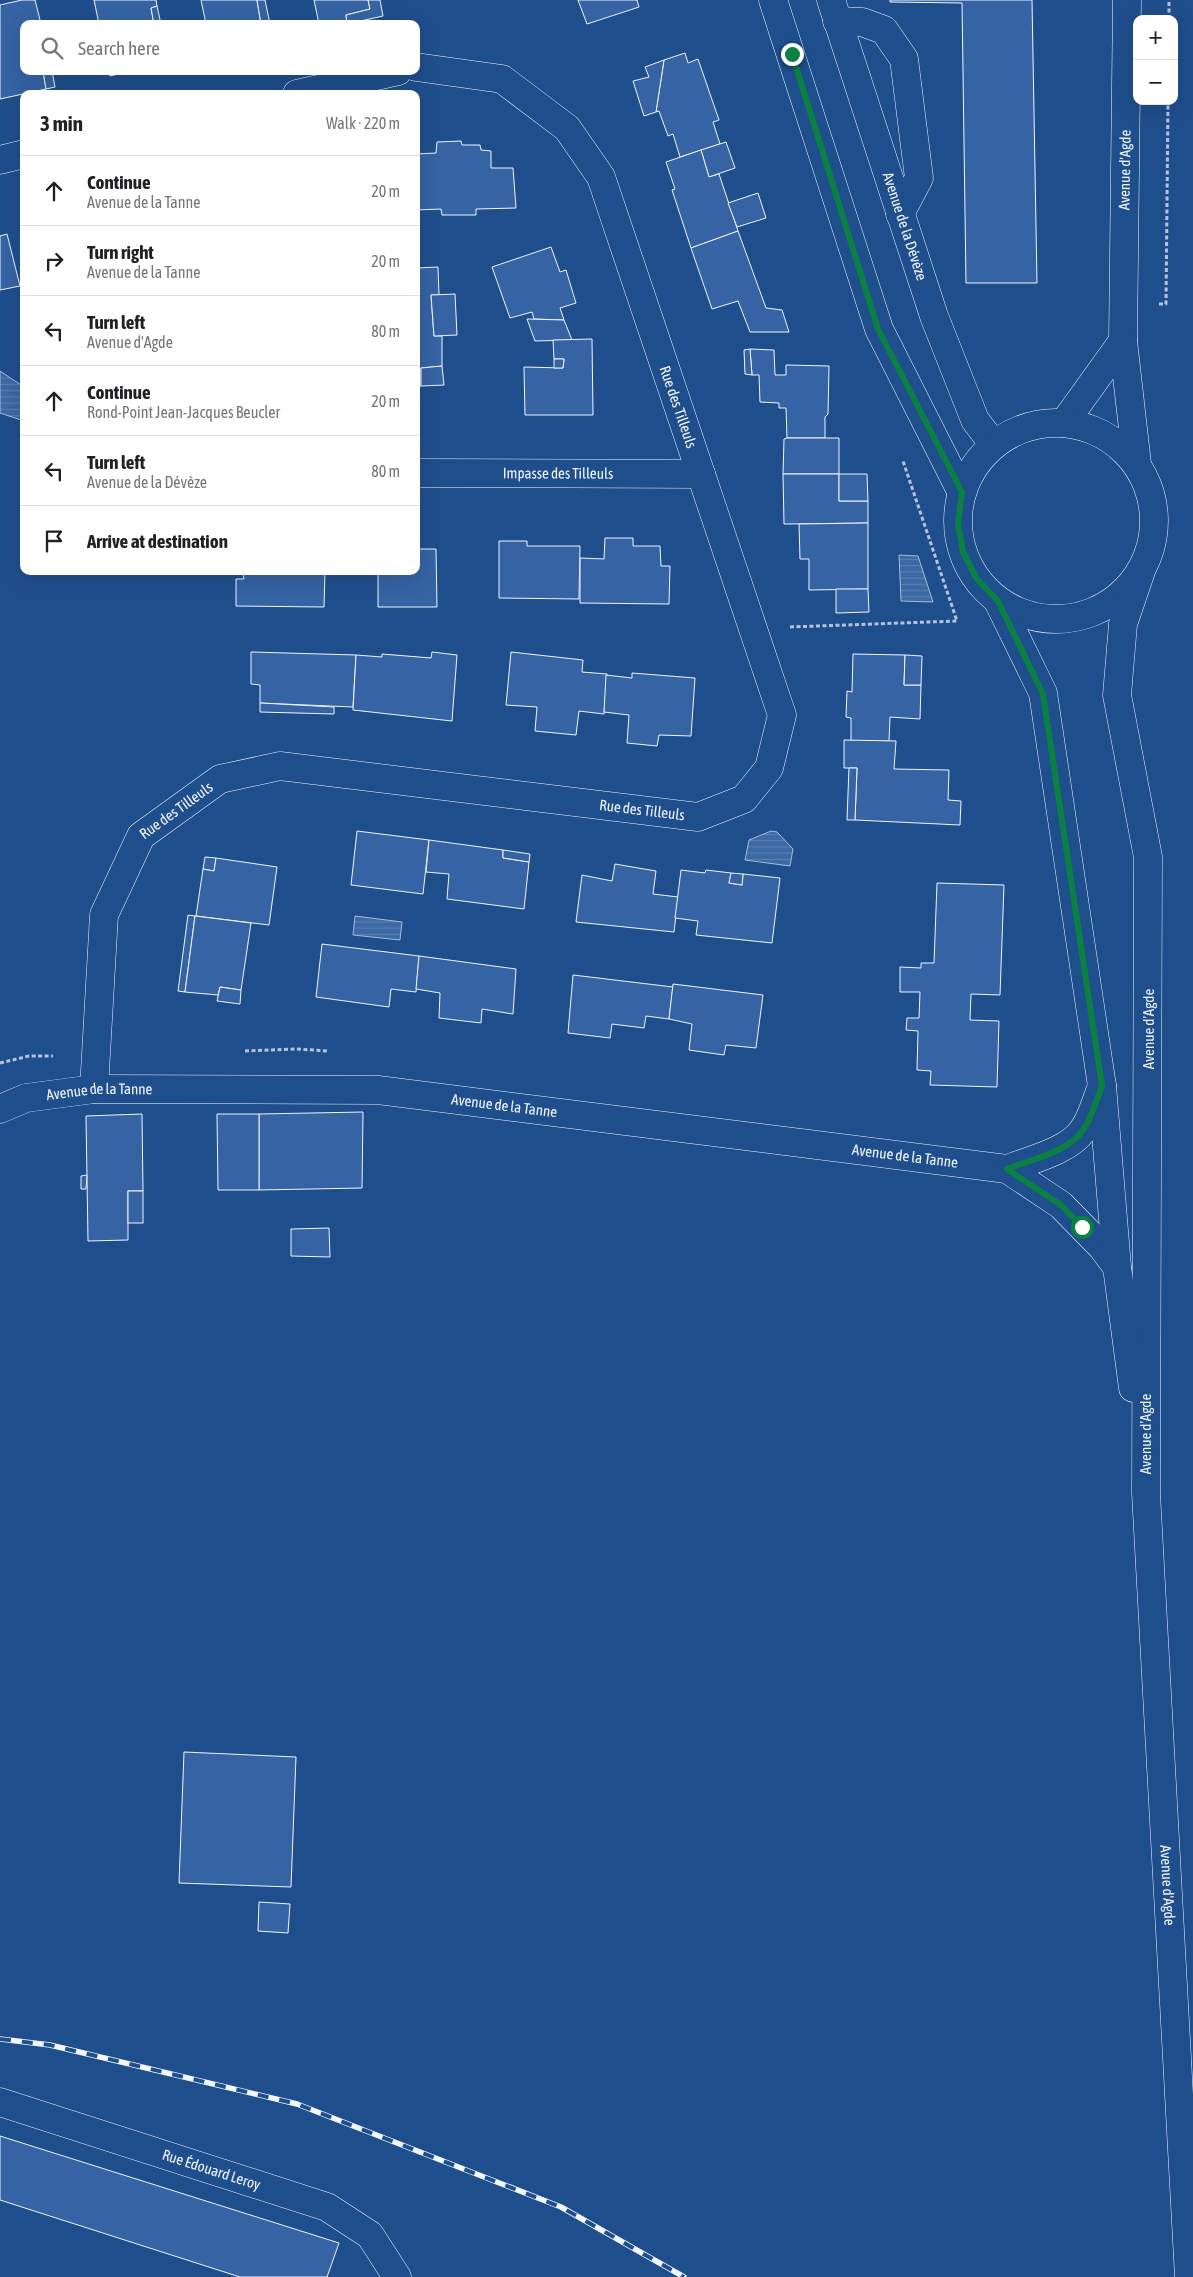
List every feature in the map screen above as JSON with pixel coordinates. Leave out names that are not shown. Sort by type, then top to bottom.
[{"type":"main road","points":[[773,0],[878,329],[962,492]]},
{"type":"main road","name":"Avenue d'Agde","points":[[1127,0],[1123,340],[1137,464]]},
{"type":"main road","points":[[834,10],[884,30],[904,59],[919,178],[900,214]]},
{"type":"main road","name":"Avenue de la Dévèze","points":[[834,10],[934,316],[974,420],[994,445]]},
{"type":"main road","name":"Rue des Tilleuls","points":[[94,1089],[104,915],[141,836],[220,779],[280,766],[698,817],[744,799],[770,768],[782,714],[601,177],[567,128],[502,80],[420,68]]},
{"type":"main road","points":[[315,90],[380,75]]},
{"type":"main road","points":[[0,160],[20,155]]},
{"type":"main road","points":[[1064,423],[1123,340]]},
{"type":"main road","points":[[1064,423],[1092,429],[1117,444],[1137,464],[1149,490],[1154,517],[1152,545],[1141,571],[1120,596],[1092,613],[1060,620],[1028,616],[998,601],[977,579],[963,552],[958,523],[962,492],[974,466],[994,445],[1015,431],[1039,424],[1064,423]]},
{"type":"main road","name":"Impasse des Tilleuls","points":[[420,473],[701,474]]},
{"type":"main road","name":"Avenue d'Agde","points":[[1141,571],[1123,624],[1117,695],[1148,857],[1146,1493],[1189,2277]]},
{"type":"main road","name":"Avenue d'Agde","points":[[998,601],[1043,694],[1102,1086],[1117,1267],[1146,1493]]},
{"type":"main road","name":"Avenue de la Tanne","points":[[1007,1169],[1053,1152],[1075,1139],[1084,1130],[1102,1086]]},
{"type":"main road","name":"Avenue de la Tanne","points":[[0,1109],[26,1098],[94,1089],[378,1090],[1007,1169],[1061,1205],[1102,1247],[1117,1267]]},
{"type":"main road","name":"Rue Édouard Leroy","points":[[0,2102],[327,2207],[370,2235],[397,2277]]},
{"type":"path","points":[[1169,0],[1169,15]]},
{"type":"path","points":[[754,628],[957,621],[900,453]]},
{"type":"water","points":[[0,371],[20,384],[20,420],[0,413]]},
{"type":"water","points":[[899,555],[918,556],[933,602],[901,601]]},
{"type":"water","points":[[771,831],[777,832],[793,849],[790,866],[745,860],[749,840]]},
{"type":"water","points":[[355,916],[402,922],[400,940],[353,935]]},
{"type":"building","points":[[22,0],[35,0],[40,20],[20,20],[20,75],[44,75],[46,89],[20,90],[20,95],[0,99],[0,5]]},
{"type":"building","points":[[94,0],[156,0],[157,6],[151,8],[153,20],[98,20]]},
{"type":"building","points":[[201,0],[257,0],[260,20],[205,20]]},
{"type":"building","points":[[257,0],[265,0],[269,20],[260,20]]},
{"type":"building","points":[[314,0],[368,0],[370,9],[346,15],[347,20],[318,20]]},
{"type":"building","points":[[368,0],[380,0],[383,16],[365,20],[347,20],[346,15],[370,9]]},
{"type":"building","points":[[578,0],[637,0],[639,7],[587,24]]},
{"type":"building","points":[[890,0],[1032,0],[1037,283],[966,283],[962,3],[890,2]]},
{"type":"building","points":[[157,6],[160,20],[153,20],[151,8]]},
{"type":"building","points":[[685,53],[688,63],[698,59],[719,120],[713,122],[720,144],[680,157],[673,134],[668,136],[659,111],[656,112],[664,60]]},
{"type":"building","points":[[664,60],[656,112],[644,116],[633,81],[649,77],[645,67]]},
{"type":"building","points":[[44,75],[53,75],[55,87],[46,89]]},
{"type":"building","points":[[461,141],[462,145],[480,145],[481,150],[491,151],[491,168],[513,168],[516,208],[476,209],[476,215],[442,215],[441,209],[420,210],[420,154],[436,153],[437,142]]},
{"type":"building","points":[[726,142],[735,168],[709,177],[701,150]]},
{"type":"building","points":[[701,150],[709,177],[719,174],[738,231],[691,248],[672,190],[675,189],[666,162]]},
{"type":"building","points":[[758,193],[766,218],[737,227],[728,203]]},
{"type":"building","points":[[738,231],[766,308],[782,310],[789,332],[750,332],[738,301],[712,309],[691,248]]},
{"type":"building","points":[[7,234],[20,286],[0,290],[0,236]]},
{"type":"building","points":[[551,247],[560,272],[566,270],[576,303],[560,308],[564,320],[534,319],[532,312],[510,318],[492,267]]},
{"type":"building","points":[[438,267],[439,295],[431,295],[434,336],[442,336],[442,366],[421,368],[420,386],[420,268]]},
{"type":"building","points":[[455,294],[457,335],[434,336],[431,295]]},
{"type":"building","points":[[527,319],[564,320],[572,340],[535,341]]},
{"type":"building","points":[[592,339],[593,415],[525,415],[524,367],[563,368],[564,359],[554,359],[553,340]]},
{"type":"building","points":[[750,349],[774,350],[775,375],[786,375],[786,365],[829,366],[828,414],[825,417],[825,438],[787,438],[786,408],[779,408],[779,403],[760,402],[759,375],[752,375]]},
{"type":"building","points":[[750,349],[752,375],[745,374],[744,350]]},
{"type":"building","points":[[554,359],[564,359],[563,368],[554,368]]},
{"type":"building","points":[[442,366],[444,385],[421,386],[421,368]]},
{"type":"building","points":[[839,438],[839,474],[783,474],[784,439]]},
{"type":"building","points":[[783,474],[839,474],[839,501],[868,501],[868,523],[784,524]]},
{"type":"building","points":[[839,474],[867,474],[868,501],[839,501]]},
{"type":"building","points":[[868,523],[868,589],[809,590],[809,559],[800,559],[799,524]]},
{"type":"building","points":[[605,538],[633,538],[633,546],[660,546],[661,566],[670,566],[669,604],[580,603],[580,558],[604,559]]},
{"type":"building","points":[[499,541],[527,541],[527,546],[580,546],[579,599],[499,598]]},
{"type":"building","points":[[420,549],[436,549],[437,607],[378,607],[378,575],[420,575]]},
{"type":"building","points":[[243,575],[325,575],[324,607],[236,606],[236,579],[244,579]]},
{"type":"building","points":[[836,589],[868,589],[869,612],[836,613]]},
{"type":"building","points":[[251,652],[356,655],[353,707],[260,703],[260,685],[251,684]]},
{"type":"building","points":[[432,652],[457,655],[452,721],[353,710],[356,655],[382,657],[382,654],[431,658]]},
{"type":"building","points":[[511,652],[583,660],[582,672],[607,674],[604,714],[579,711],[576,735],[535,731],[537,707],[506,705]]},
{"type":"building","points":[[853,654],[905,655],[904,685],[921,685],[920,719],[890,717],[889,741],[851,741],[851,718],[846,717],[847,691],[852,692]]},
{"type":"building","points":[[905,655],[922,656],[921,685],[904,685]]},
{"type":"building","points":[[632,673],[695,678],[691,736],[659,735],[657,746],[627,743],[629,715],[604,712],[606,675],[632,678]]},
{"type":"building","points":[[260,703],[334,707],[334,714],[260,712]]},
{"type":"building","points":[[844,740],[896,741],[894,769],[949,770],[948,800],[961,801],[960,825],[855,820],[857,768],[844,768]]},
{"type":"building","points":[[849,768],[857,768],[855,820],[847,820]]},
{"type":"building","points":[[357,831],[429,840],[423,894],[351,885]]},
{"type":"building","points":[[429,840],[503,850],[503,858],[529,862],[524,909],[447,899],[449,874],[426,872]]},
{"type":"building","points":[[503,850],[530,854],[529,862],[503,858]]},
{"type":"building","points":[[205,857],[216,858],[214,871],[203,869]]},
{"type":"building","points":[[216,858],[277,867],[269,925],[196,916],[203,869],[214,871]]},
{"type":"building","points":[[615,864],[656,871],[653,894],[678,897],[674,932],[576,922],[582,875],[612,881]]},
{"type":"building","points":[[681,870],[705,873],[706,870],[731,873],[729,883],[742,885],[743,874],[780,878],[772,943],[696,935],[698,921],[675,918]]},
{"type":"building","points":[[731,873],[743,874],[742,885],[729,883]]},
{"type":"building","points":[[937,883],[1004,885],[1000,995],[971,994],[970,1020],[999,1021],[997,1087],[930,1085],[931,1071],[917,1070],[918,1031],[906,1030],[907,1018],[919,1018],[920,992],[900,992],[900,967],[921,968],[921,963],[934,963]]},
{"type":"building","points":[[188,915],[195,916],[185,992],[178,991]]},
{"type":"building","points":[[195,916],[251,923],[241,990],[220,987],[218,995],[185,992]]},
{"type":"building","points":[[322,944],[419,956],[416,992],[391,989],[389,1007],[316,997]]},
{"type":"building","points":[[419,956],[516,969],[513,1014],[482,1009],[481,1023],[439,1018],[440,993],[416,989]]},
{"type":"building","points":[[573,975],[673,987],[669,1019],[646,1016],[644,1028],[612,1024],[610,1038],[568,1033]]},
{"type":"building","points":[[673,984],[763,995],[756,1048],[726,1045],[724,1055],[689,1050],[692,1024],[669,1019]]},
{"type":"building","points":[[220,987],[241,990],[240,1004],[217,1001]]},
{"type":"building","points":[[363,1112],[362,1188],[259,1190],[259,1114]]},
{"type":"building","points":[[142,1114],[143,1191],[128,1191],[128,1240],[88,1241],[86,1116]]},
{"type":"building","points":[[217,1114],[259,1114],[259,1190],[218,1190]]},
{"type":"building","points":[[87,1175],[86,1189],[81,1189],[81,1176]]},
{"type":"building","points":[[128,1191],[143,1191],[143,1223],[128,1223]]},
{"type":"building","points":[[329,1228],[330,1257],[291,1256],[291,1229]]},
{"type":"building","points":[[184,1752],[296,1757],[291,1887],[179,1883]]},
{"type":"building","points":[[259,1902],[290,1904],[288,1933],[258,1931]]},
{"type":"building","points":[[0,2136],[339,2243],[327,2277],[240,2277],[0,2200]]},
{"type":"railway","points":[[0,2039],[50,2045],[297,2104],[561,2207],[684,2277]]},
{"type":"route","points":[[792,54],[878,329],[962,492],[958,523],[963,552],[977,579],[998,601],[1043,694],[1102,1086],[1084,1130],[1075,1139],[1053,1152],[1007,1169],[1061,1205],[1082,1227]]}]
